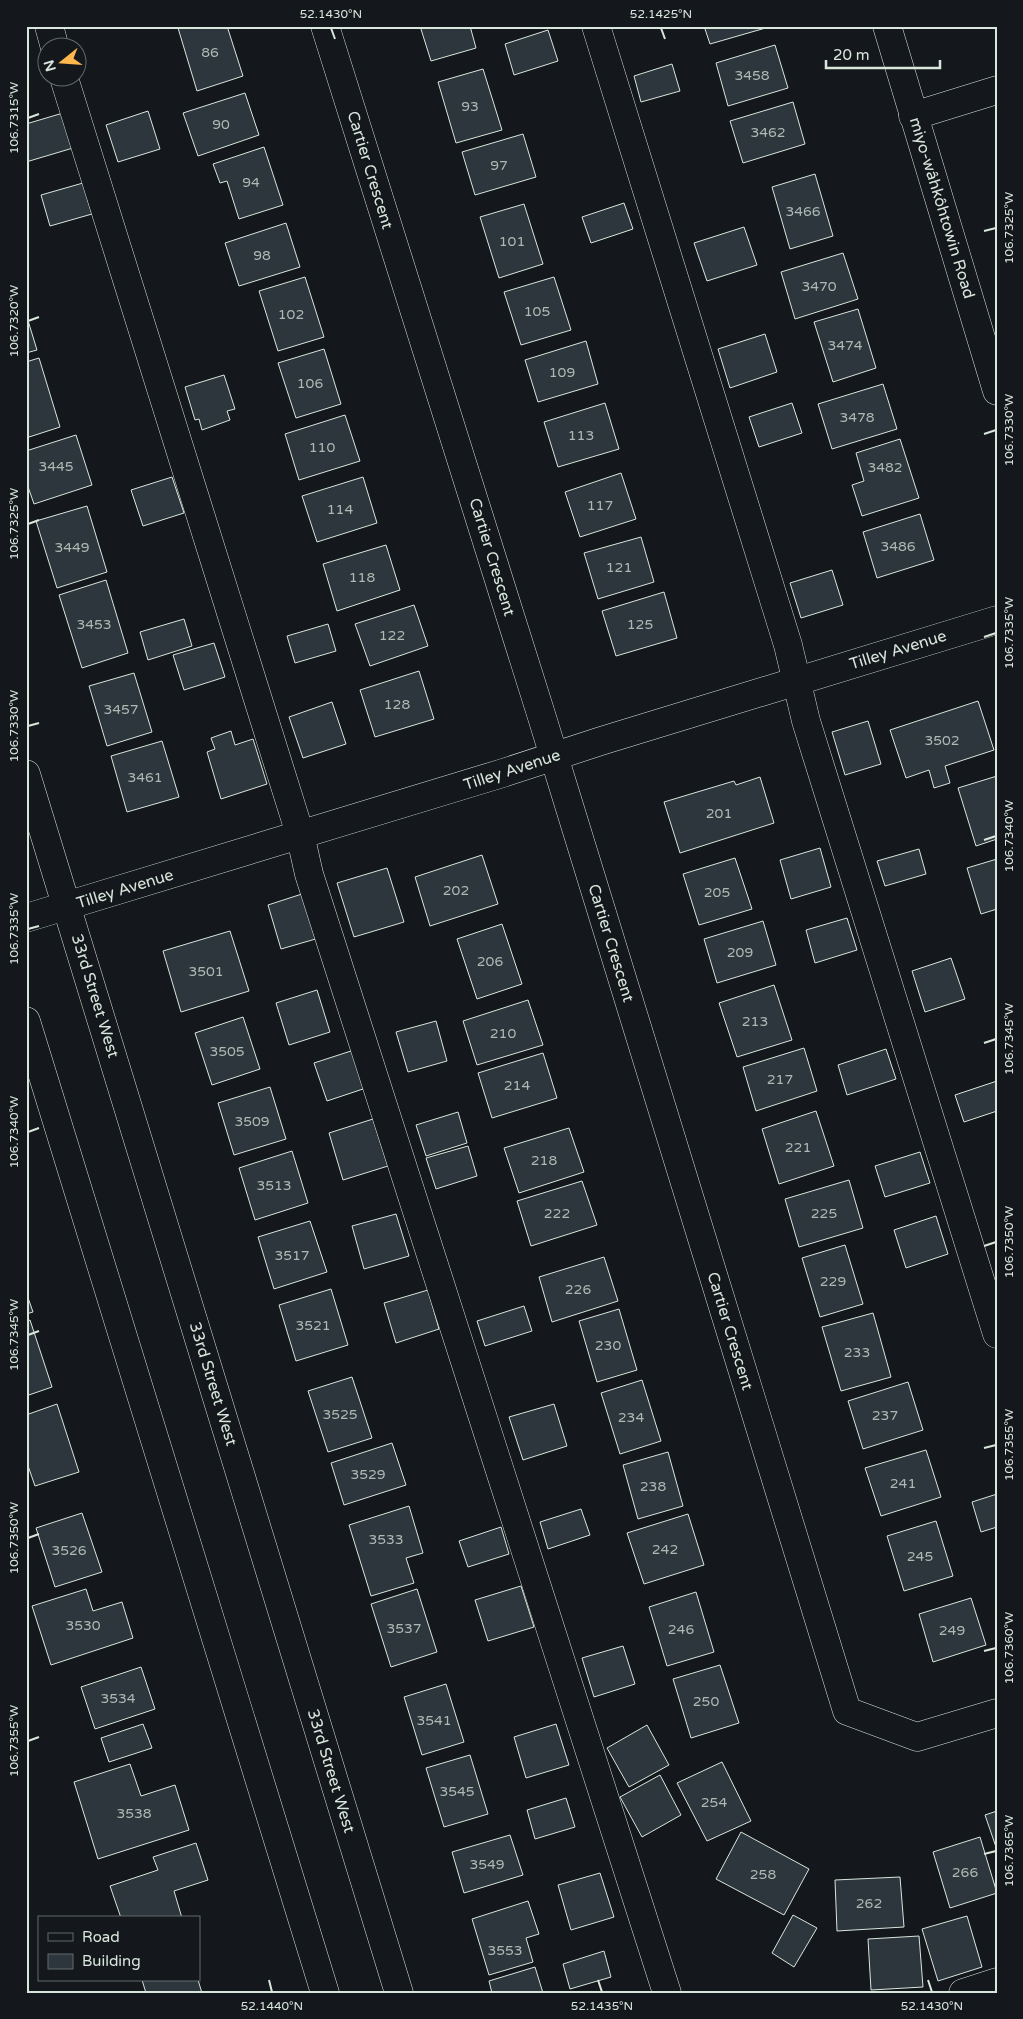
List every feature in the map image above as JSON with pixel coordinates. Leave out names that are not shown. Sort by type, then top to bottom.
[{"type":"street","name":"Cartier Crescent","points":[[325,26],[553,756],[847,1711],[917,1737],[997,1713]]},
{"type":"street","points":[[596,26],[788,645],[812,740],[997,1334]]},
{"type":"street","name":"miyo-wâhkôhtowin Road","points":[[887,26],[996,382]]},
{"type":"street","points":[[67,88],[300,834],[315,893],[667,1993]]},
{"type":"street","points":[[914,116],[997,90]]},
{"type":"street","name":"Tilley Avenue","points":[[26,918],[503,774],[553,756],[997,620]]},
{"type":"street","name":"33rd Street West","points":[[26,774],[399,1993]]},
{"type":"street","points":[[26,1021],[325,1993]]},
{"type":"street","points":[[963,1993],[997,1982]]},
{"type":"building","points":[[183,26],[227,26],[243,76],[197,91],[178,28]]},
{"type":"building","points":[[420,26],[470,26],[476,48],[431,61]]},
{"type":"building","points":[[704,26],[769,26],[769,27],[710,44]]},
{"type":"building","points":[[548,30],[558,61],[514,75],[505,44]]},
{"type":"building","points":[[775,45],[788,88],[728,106],[716,63]]},
{"type":"building","points":[[672,64],[680,91],[641,102],[634,76]]},
{"type":"building","points":[[483,69],[502,130],[456,143],[438,82]]},
{"type":"building","points":[[245,93],[259,135],[198,156],[183,113]]},
{"type":"building","points":[[793,102],[805,144],[743,163],[730,121]]},
{"type":"building","points":[[148,111],[160,149],[118,162],[106,125]]},
{"type":"building","points":[[63,113],[73,148],[26,162],[26,124]]},
{"type":"building","points":[[523,134],[536,177],[475,195],[462,152]]},
{"type":"building","points":[[264,147],[283,205],[239,219],[227,181],[220,183],[213,164]]},
{"type":"building","points":[[815,174],[833,236],[790,249],[772,187]]},
{"type":"building","points":[[83,183],[92,214],[50,226],[41,195]]},
{"type":"building","points":[[624,203],[633,229],[591,243],[582,217]]},
{"type":"building","points":[[524,204],[543,264],[499,278],[480,217]]},
{"type":"building","points":[[286,223],[300,267],[239,286],[225,243]]},
{"type":"building","points":[[744,227],[757,265],[707,281],[694,243]]},
{"type":"building","points":[[843,253],[858,299],[795,319],[781,272]]},
{"type":"building","points":[[305,277],[324,337],[278,351],[259,291]]},
{"type":"building","points":[[554,277],[571,330],[521,345],[504,292]]},
{"type":"building","points":[[858,309],[876,368],[833,382],[814,322]]},
{"type":"building","points":[[26,314],[37,350],[26,353]]},
{"type":"building","points":[[765,334],[777,372],[730,388],[718,349]]},
{"type":"building","points":[[586,341],[598,384],[538,402],[525,360]]},
{"type":"building","points":[[324,349],[341,404],[296,418],[278,363]]},
{"type":"building","points":[[39,358],[60,427],[26,438],[26,362]]},
{"type":"building","points":[[224,375],[235,409],[227,411],[230,420],[202,430],[199,419],[195,420],[185,387]]},
{"type":"building","points":[[883,384],[897,429],[832,449],[818,404]]},
{"type":"building","points":[[605,403],[619,449],[558,467],[544,422]]},
{"type":"building","points":[[792,403],[802,433],[759,447],[749,417]]},
{"type":"building","points":[[345,415],[360,461],[299,480],[285,434]]},
{"type":"building","points":[[76,435],[92,485],[34,504],[26,481],[26,451]]},
{"type":"building","points":[[900,439],[919,498],[862,516],[852,485],[864,481],[856,453]]},
{"type":"building","points":[[621,473],[636,519],[580,537],[565,492]]},
{"type":"building","points":[[172,477],[184,513],[143,526],[131,490]]},
{"type":"building","points":[[363,477],[377,523],[317,542],[302,496]]},
{"type":"building","points":[[87,506],[107,572],[57,588],[36,521]]},
{"type":"building","points":[[920,514],[934,560],[877,578],[863,532]]},
{"type":"building","points":[[641,537],[654,582],[598,599],[584,553]]},
{"type":"building","points":[[386,545],[400,590],[337,611],[323,564]]},
{"type":"building","points":[[832,570],[843,605],[801,618],[790,583]]},
{"type":"building","points":[[106,580],[128,653],[82,668],[59,595]]},
{"type":"building","points":[[664,592],[677,638],[616,656],[602,611]]},
{"type":"building","points":[[414,605],[428,646],[370,666],[355,624]]},
{"type":"building","points":[[184,619],[192,646],[148,660],[140,632]]},
{"type":"building","points":[[328,624],[336,651],[295,663],[287,636]]},
{"type":"building","points":[[214,643],[225,677],[184,690],[173,655]]},
{"type":"building","points":[[419,671],[434,719],[375,737],[360,690]]},
{"type":"building","points":[[134,673],[152,732],[107,746],[89,686]]},
{"type":"building","points":[[978,701],[994,750],[945,766],[950,783],[934,788],[929,770],[906,778],[890,730]]},
{"type":"building","points":[[332,702],[346,744],[303,758],[289,717]]},
{"type":"building","points":[[868,721],[881,764],[845,775],[832,732]]},
{"type":"building","points":[[231,731],[235,745],[253,739],[267,784],[221,799],[207,752],[215,749],[211,738]]},
{"type":"building","points":[[162,741],[179,797],[127,812],[111,756]]},
{"type":"building","points":[[997,776],[997,839],[976,846],[958,788]]},
{"type":"building","points":[[760,777],[774,823],[680,853],[664,802],[734,781],[736,785]]},
{"type":"building","points":[[820,848],[831,887],[791,899],[780,860]]},
{"type":"building","points":[[919,849],[926,874],[885,886],[877,861]]},
{"type":"building","points":[[482,855],[498,904],[430,926],[415,877]]},
{"type":"building","points":[[735,858],[752,909],[699,925],[683,874]]},
{"type":"building","points":[[997,859],[997,909],[981,914],[967,868]]},
{"type":"building","points":[[387,868],[404,922],[354,937],[337,883]]},
{"type":"building","points":[[305,893],[319,938],[281,949],[268,905]]},
{"type":"building","points":[[847,918],[857,950],[815,963],[806,930]]},
{"type":"building","points":[[763,921],[776,965],[717,983],[704,939]]},
{"type":"building","points":[[502,924],[522,984],[477,999],[457,939]]},
{"type":"building","points":[[230,931],[249,991],[181,1012],[163,951]]},
{"type":"building","points":[[951,958],[965,999],[925,1012],[912,971]]},
{"type":"building","points":[[774,985],[792,1040],[737,1057],[719,1003]]},
{"type":"building","points":[[317,990],[330,1032],[289,1045],[276,1003]]},
{"type":"building","points":[[528,1000],[543,1045],[477,1065],[463,1021]]},
{"type":"building","points":[[243,1017],[260,1069],[212,1085],[195,1033]]},
{"type":"building","points":[[436,1021],[447,1061],[408,1072],[396,1032]]},
{"type":"building","points":[[804,1048],[817,1091],[756,1111],[743,1067]]},
{"type":"building","points":[[886,1049],[896,1079],[847,1095],[838,1065]]},
{"type":"building","points":[[354,1050],[366,1088],[327,1101],[314,1063]]},
{"type":"building","points":[[543,1053],[557,1098],[492,1118],[478,1073]]},
{"type":"building","points":[[997,1081],[997,1111],[964,1122],[955,1095]]},
{"type":"building","points":[[270,1087],[286,1139],[234,1155],[218,1103]]},
{"type":"building","points":[[816,1111],[834,1166],[779,1184],[762,1129]]},
{"type":"building","points":[[458,1112],[467,1143],[426,1156],[416,1125]]},
{"type":"building","points":[[373,1119],[388,1166],[343,1180],[329,1133]]},
{"type":"building","points":[[569,1128],[584,1172],[519,1193],[504,1148]]},
{"type":"building","points":[[468,1146],[477,1176],[436,1189],[426,1158]]},
{"type":"building","points":[[292,1151],[308,1203],[255,1220],[239,1168]]},
{"type":"building","points":[[920,1152],[930,1183],[885,1197],[875,1166]]},
{"type":"building","points":[[849,1180],[863,1228],[799,1247],[785,1199]]},
{"type":"building","points":[[582,1181],[597,1225],[531,1246],[517,1201]]},
{"type":"building","points":[[396,1214],[409,1256],[364,1269],[352,1226]]},
{"type":"building","points":[[936,1216],[948,1254],[906,1268],[894,1230]]},
{"type":"building","points":[[310,1221],[327,1272],[274,1289],[258,1237]]},
{"type":"building","points":[[845,1245],[863,1304],[820,1317],[802,1258]]},
{"type":"building","points":[[604,1257],[618,1301],[552,1322],[539,1277]]},
{"type":"building","points":[[331,1289],[348,1345],[296,1361],[279,1305]]},
{"type":"building","points":[[428,1290],[439,1329],[396,1343],[384,1303]]},
{"type":"building","points":[[26,1292],[33,1312],[26,1314]]},
{"type":"building","points":[[524,1306],[532,1331],[485,1346],[477,1321]]},
{"type":"building","points":[[619,1309],[637,1370],[597,1382],[579,1321]]},
{"type":"building","points":[[873,1313],[891,1377],[841,1391],[822,1327]]},
{"type":"building","points":[[30,1320],[52,1387],[26,1396],[26,1322]]},
{"type":"building","points":[[352,1377],[372,1438],[328,1452],[308,1391]]},
{"type":"building","points":[[642,1380],[661,1441],[620,1454],[601,1393]]},
{"type":"building","points":[[908,1382],[923,1430],[863,1449],[848,1401]]},
{"type":"building","points":[[57,1404],[79,1472],[35,1486],[26,1460],[26,1415]]},
{"type":"building","points":[[554,1404],[567,1446],[523,1460],[509,1417]]},
{"type":"building","points":[[392,1443],[406,1485],[344,1505],[331,1463]]},
{"type":"building","points":[[926,1450],[941,1497],[881,1516],[865,1468]]},
{"type":"building","points":[[668,1452],[683,1506],[638,1519],[623,1465]]},
{"type":"building","points":[[997,1494],[997,1527],[981,1532],[972,1502]]},
{"type":"building","points":[[409,1506],[423,1553],[406,1558],[414,1583],[371,1596],[349,1525]]},
{"type":"building","points":[[581,1509],[590,1535],[548,1549],[540,1522]]},
{"type":"building","points":[[82,1513],[102,1572],[55,1587],[36,1528]]},
{"type":"building","points":[[688,1514],[704,1565],[644,1584],[627,1533]]},
{"type":"building","points":[[936,1521],[953,1576],[904,1591],[887,1536]]},
{"type":"building","points":[[501,1527],[509,1554],[468,1567],[459,1541]]},
{"type":"building","points":[[521,1586],[534,1627],[488,1641],[475,1600]]},
{"type":"building","points":[[86,1589],[93,1611],[122,1602],[133,1638],[51,1665],[32,1606]]},
{"type":"building","points":[[417,1589],[437,1652],[391,1667],[371,1604]]},
{"type":"building","points":[[696,1592],[714,1652],[667,1666],[649,1607]]},
{"type":"building","points":[[971,1598],[986,1645],[933,1662],[919,1614]]},
{"type":"building","points":[[623,1646],[635,1684],[594,1697],[582,1658]]},
{"type":"building","points":[[720,1665],[739,1723],[691,1738],[673,1679]]},
{"type":"building","points":[[141,1667],[155,1709],[95,1729],[81,1687]]},
{"type":"building","points":[[446,1684],[464,1742],[422,1755],[404,1697]]},
{"type":"building","points":[[143,1724],[152,1748],[109,1762],[101,1738]]},
{"type":"building","points":[[556,1724],[569,1765],[526,1778],[514,1737]]},
{"type":"building","points":[[647,1725],[669,1765],[629,1787],[607,1748]]},
{"type":"building","points":[[470,1755],[488,1814],[444,1827],[426,1768]]},
{"type":"building","points":[[722,1762],[751,1821],[707,1841],[677,1783]]},
{"type":"building","points":[[130,1764],[141,1796],[175,1785],[189,1830],[98,1859],[74,1782]]},
{"type":"building","points":[[660,1775],[681,1815],[642,1837],[620,1797]]},
{"type":"building","points":[[566,1798],[575,1827],[535,1839],[527,1810]]},
{"type":"building","points":[[997,1811],[997,1850],[985,1815]]},
{"type":"building","points":[[741,1832],[809,1869],[784,1915],[716,1879]]},
{"type":"building","points":[[510,1835],[523,1875],[464,1893],[452,1852]]},
{"type":"building","points":[[980,1837],[997,1893],[950,1908],[933,1852]]},
{"type":"building","points":[[196,1843],[208,1880],[174,1891],[181,1916],[120,1916],[110,1886],[158,1870],[153,1857]]},
{"type":"building","points":[[600,1873],[614,1917],[571,1930],[558,1885]]},
{"type":"building","points":[[900,1877],[904,1927],[837,1931],[835,1880]]},
{"type":"building","points":[[528,1901],[539,1934],[526,1938],[533,1962],[489,1975],[472,1919]]},
{"type":"building","points":[[793,1915],[817,1928],[794,1967],[772,1953]]},
{"type":"building","points":[[967,1916],[982,1967],[938,1981],[922,1929]]},
{"type":"building","points":[[919,1936],[923,1987],[871,1990],[868,1939]]},
{"type":"building","points":[[604,1951],[611,1977],[570,1989],[563,1964]]},
{"type":"building","points":[[535,1967],[543,1993],[492,1993],[489,1981]]},
{"type":"building","points":[[143,1982],[199,1982],[202,1993],[146,1993]]}]
